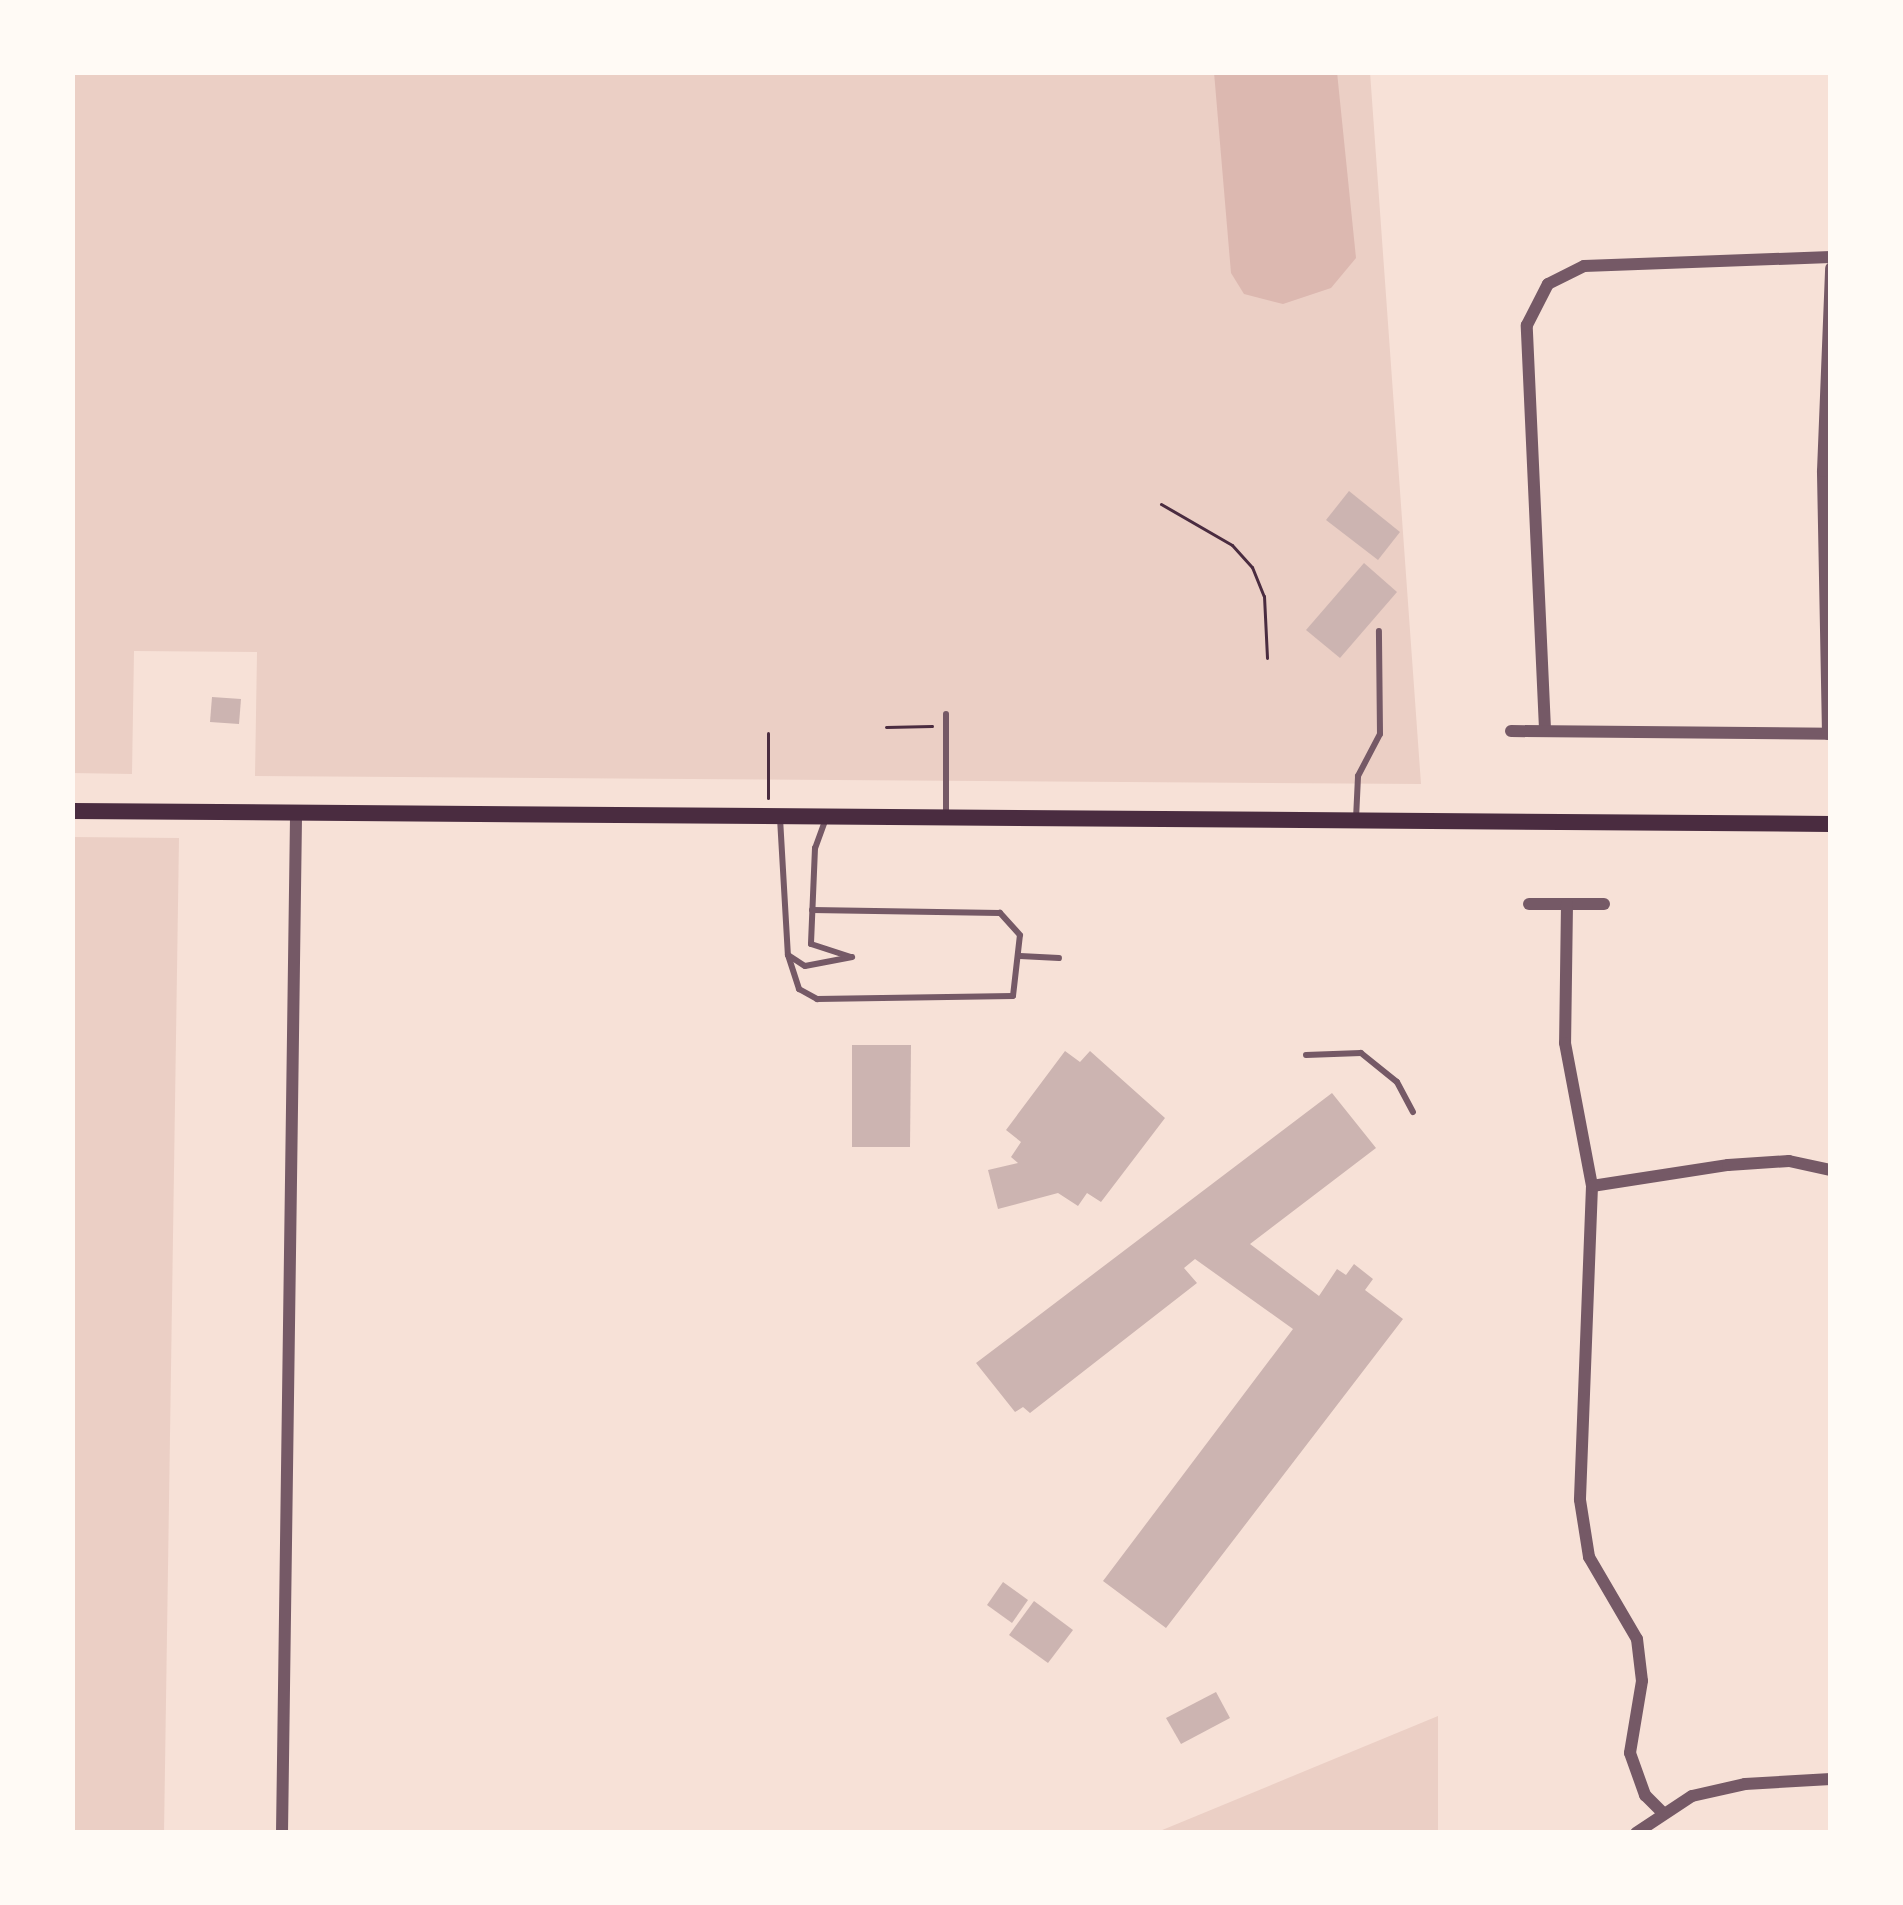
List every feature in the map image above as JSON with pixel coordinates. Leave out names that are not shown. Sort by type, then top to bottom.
[{"type":"main road","points":[[72,811],[1831,824]]},
{"type":"street","points":[[1545,730],[1527,325],[1548,284],[1584,266],[1831,257]]},
{"type":"street","points":[[1510,731],[1830,734],[1831,268]]},
{"type":"street","points":[[282,1833],[296,812]]},
{"type":"street","points":[[1529,904],[1604,904]]},
{"type":"street","points":[[1567,904],[1564,1042],[1592,1186],[1580,1500],[1589,1557],[1637,1639],[1642,1681],[1630,1753],[1645,1795],[1661,1811]]},
{"type":"street","points":[[1592,1186],[1728,1165],[1789,1161],[1831,1170]]},
{"type":"street","points":[[1636,1833],[1661,1811],[1745,1784],[1831,1779]]},
{"type":"lane","points":[[1356,821],[1358,776],[1380,734],[1379,631]]},
{"type":"lane","points":[[946,714],[946,818]]},
{"type":"lane","points":[[774,817],[788,955],[799,989],[817,999],[1001,1002],[1013,996],[1020,935],[1000,913],[812,910]]},
{"type":"lane","points":[[788,955],[805,966],[852,958],[811,944],[814,848],[826,818]]},
{"type":"lane","points":[[1020,956],[1060,958]]},
{"type":"lane","points":[[1306,1055],[1361,1053],[1396,1082],[1413,1112]]},
{"type":"path","points":[[1161,504],[1232,545],[1252,567],[1264,596],[1267,658]]},
{"type":"path","points":[[886,727],[946,726]]},
{"type":"path","points":[[768,733],[774,817]]},
{"type":"shaded area","points":[[72,72],[1370,72],[1421,784],[255,776],[257,652],[134,651],[132,774],[72,773]]},
{"type":"shaded area","points":[[1214,72],[1337,72],[1356,258],[1331,288],[1283,304],[1244,294],[1231,273]]},
{"type":"shaded area","points":[[72,837],[179,838],[164,1833],[72,1833]]},
{"type":"shaded area","points":[[1438,1716],[1438,1833],[1155,1833]]},
{"type":"building","points":[[1349,491],[1400,532],[1378,560],[1326,520]]},
{"type":"building","points":[[1364,563],[1397,592],[1340,658],[1306,630]]},
{"type":"building","points":[[212,697],[241,699],[239,724],[210,722]]},
{"type":"building","points":[[852,1045],[911,1045],[910,1147],[852,1147]]},
{"type":"building","points":[[1065,1051],[1080,1062],[1090,1051],[1165,1118],[1101,1202],[1087,1193],[1078,1206],[1058,1193],[998,1209],[988,1170],[1018,1163],[1011,1157],[1021,1142],[1006,1130]]},
{"type":"building","points":[[1332,1093],[1376,1148],[1250,1244],[1319,1296],[1337,1269],[1346,1275],[1354,1264],[1373,1279],[1365,1290],[1403,1319],[1166,1628],[1103,1581],[1293,1329],[1195,1259],[1184,1268],[1197,1283],[1030,1413],[1023,1407],[1015,1412],[976,1363]]},
{"type":"building","points":[[1003,1582],[1028,1600],[1012,1623],[987,1605]]},
{"type":"building","points":[[1034,1601],[1073,1630],[1048,1663],[1009,1635]]},
{"type":"building","points":[[1216,1692],[1230,1718],[1181,1744],[1166,1718]]}]
